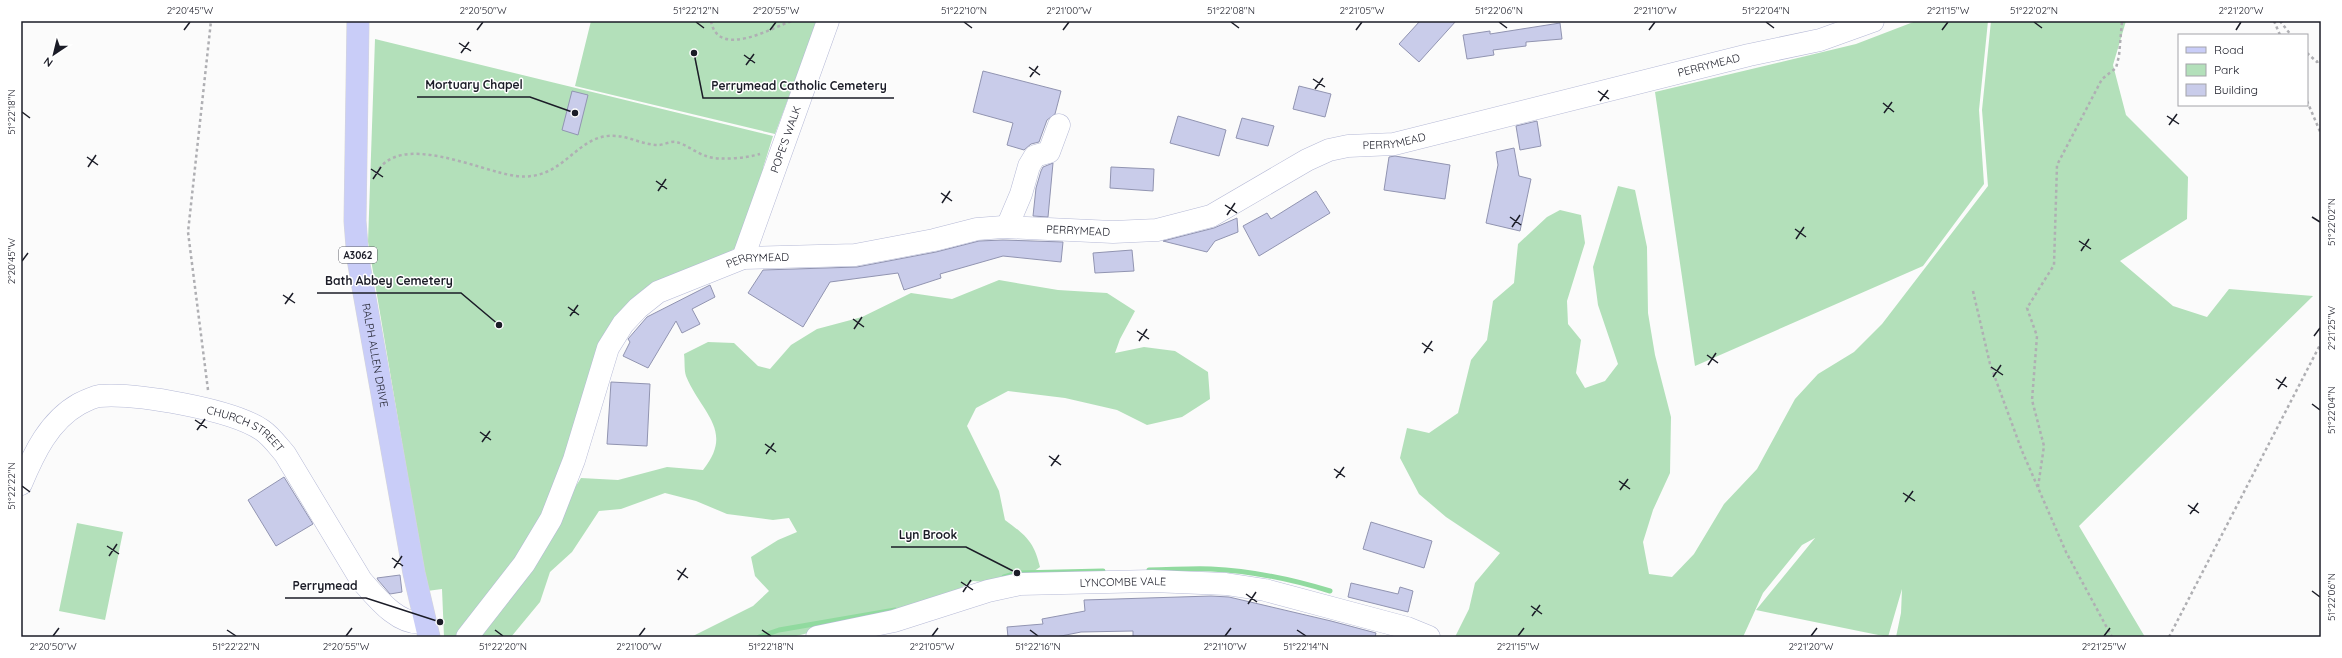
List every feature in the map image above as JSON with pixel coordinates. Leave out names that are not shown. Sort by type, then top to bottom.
[{"type":"main road","name":"RALPH ALLEN DRIVE","points":[[358,21],[355,221],[358,259],[426,629]]},
{"type":"street","name":"POPE'S WALK","points":[[743,258],[782,154],[828,21]]},
{"type":"street","name":"PERRYMEAD","points":[[467,637],[524,564],[551,519],[574,460],[608,348],[622,324],[638,308],[658,292],[743,258],[855,255],[934,240],[976,229],[1007,227],[1113,232],[1158,230],[1211,216],[1307,160],[1329,150],[1348,146],[1394,144],[1409,141],[1750,55],[1820,40],[1874,21]]},
{"type":"street","points":[[1007,227],[1021,194],[1029,166],[1035,156],[1049,152],[1060,125]]},
{"type":"street","name":"CHURCH STREET","points":[[21,484],[35,451],[54,425],[78,405],[98,396],[135,397],[211,411],[248,423],[270,437],[289,461],[361,580],[377,598],[398,615],[410,623],[426,629]]},
{"type":"street","name":"LYNCOMBE VALE","points":[[817,637],[894,621],[988,591],[1020,584],[1152,580],[1226,584],[1265,590],[1408,628],[1429,637]]},
{"type":"path","points":[[211,21],[188,232],[211,411]]},
{"type":"path","points":[[711,21],[719,35],[733,40],[757,36],[792,21]]},
{"type":"path","points":[[2038,487],[2044,446],[2032,400],[2037,336],[2027,308],[2054,265],[2057,165],[2102,79],[2116,68],[2119,56],[2122,21]]},
{"type":"path","points":[[2274,21],[2280,34]]},
{"type":"path","points":[[2280,21],[2290,34]]},
{"type":"path","points":[[2308,54],[2317,62],[2321,60]]},
{"type":"path","points":[[2308,103],[2321,134]]},
{"type":"path","points":[[372,180],[380,165],[396,155],[411,153],[435,156],[517,176],[542,175],[565,163],[584,144],[599,138],[616,136],[658,145],[676,141],[707,157],[748,158],[768,152],[782,154]]},
{"type":"path","points":[[1973,291],[1990,364],[2022,451],[2066,552],[2112,637]]},
{"type":"path","points":[[2169,637],[2321,343]]},
{"type":"path","points":[[2007,637],[2017,637]]},
{"type":"green space","points":[[591,21],[817,21],[775,134],[575,86]]},
{"type":"green space","points":[[1916,21],[1988,21],[1979,110],[1984,184],[1923,266],[1695,366],[1655,92],[1856,44]]},
{"type":"green space","points":[[1991,21],[2126,21],[2113,65],[2126,115],[2188,177],[2187,219],[2120,261],[2173,306],[2207,317],[2229,289],[2313,296],[2079,526],[2145,637],[1896,637],[1901,613],[1902,589],[1888,637],[1756,610],[1815,538],[1802,545],[1763,593],[1743,637],[1455,637],[1469,609],[1475,583],[1500,553],[1446,517],[1419,494],[1400,458],[1407,428],[1429,433],[1458,413],[1471,360],[1487,340],[1493,301],[1514,283],[1518,244],[1547,217],[1560,210],[1581,215],[1585,243],[1567,301],[1568,324],[1581,340],[1576,373],[1585,388],[1605,381],[1618,364],[1598,305],[1593,267],[1618,186],[1635,190],[1647,247],[1648,313],[1655,355],[1671,417],[1670,473],[1653,510],[1643,542],[1649,574],[1672,577],[1694,554],[1724,504],[1757,469],[1795,399],[1818,374],[1854,352],[1882,324],[1988,186],[1982,110]]},
{"type":"green space","points":[[375,39],[773,136],[763,168],[763,177],[740,247],[732,250],[731,259],[626,309],[544,513],[517,559],[457,637],[444,637],[442,589],[427,591],[368,242]]},
{"type":"green space","points":[[999,280],[1058,290],[1107,293],[1135,311],[1120,339],[1115,353],[1144,347],[1175,351],[1208,372],[1210,399],[1182,417],[1147,425],[1117,410],[1065,398],[1008,391],[976,408],[967,426],[999,491],[1005,520],[1028,539],[1038,558],[1040,567],[1023,579],[996,583],[973,581],[935,602],[792,637],[691,637],[753,606],[769,591],[755,576],[751,557],[778,540],[797,532],[789,518],[773,520],[727,514],[696,501],[665,493],[621,509],[599,511],[572,552],[550,572],[540,602],[511,637],[478,637],[581,478],[618,480],[667,467],[703,470],[712,456],[716,444],[716,432],[686,376],[684,354],[708,342],[734,343],[758,366],[770,369],[791,345],[817,329],[862,317],[911,293],[952,299]]},
{"type":"green space","points":[[77,523],[123,532],[105,620],[59,611]]},
{"type":"building","points":[[1420,21],[1456,21],[1419,62],[1399,44]]},
{"type":"building","points":[[1560,23],[1562,39],[1526,42],[1526,46],[1493,50],[1494,55],[1467,59],[1463,35],[1490,31],[1490,34]]},
{"type":"building","points":[[983,71],[1061,91],[1055,114],[1047,120],[1039,142],[1031,144],[1024,150],[1007,145],[1013,123],[973,112]]},
{"type":"building","points":[[1299,86],[1331,94],[1325,117],[1293,109]]},
{"type":"building","points":[[572,91],[588,95],[578,135],[562,130]]},
{"type":"building","points":[[1178,116],[1226,130],[1219,156],[1170,143]]},
{"type":"building","points":[[1242,118],[1274,126],[1268,146],[1236,138]]},
{"type":"building","points":[[1537,121],[1541,146],[1520,150],[1516,126]]},
{"type":"building","points":[[1514,148],[1519,176],[1531,179],[1520,231],[1486,223],[1498,165],[1496,152]]},
{"type":"building","points":[[1395,156],[1450,165],[1445,199],[1384,190],[1389,157]]},
{"type":"building","points":[[1053,163],[1048,217],[1033,216],[1036,188],[1041,171],[1043,167]]},
{"type":"building","points":[[1111,167],[1154,169],[1153,191],[1110,188]]},
{"type":"building","points":[[1316,191],[1330,213],[1259,256],[1243,226],[1267,213],[1271,219]]},
{"type":"building","points":[[1237,218],[1238,232],[1215,241],[1207,252],[1163,241],[1214,228]]},
{"type":"building","points":[[1003,240],[1063,242],[1061,262],[1003,256],[940,274],[941,278],[904,290],[898,273],[830,282],[803,327],[748,293],[763,270],[857,267],[936,252],[979,241]]},
{"type":"building","points":[[1132,250],[1134,271],[1095,273],[1093,253]]},
{"type":"building","points":[[710,285],[715,297],[692,309],[700,324],[682,333],[676,321],[648,368],[623,356],[630,342],[628,339],[647,317]]},
{"type":"building","points":[[611,382],[650,384],[647,446],[607,444]]},
{"type":"building","points":[[284,477],[313,524],[276,546],[248,500]]},
{"type":"building","points":[[1371,522],[1432,541],[1424,568],[1363,549]]},
{"type":"building","points":[[400,575],[402,592],[390,594],[377,578]]},
{"type":"building","points":[[1351,583],[1398,594],[1400,587],[1413,591],[1408,612],[1348,597]]},
{"type":"building","points":[[1211,596],[1229,597],[1376,633],[1375,637],[1133,637],[1133,631],[1081,632],[1056,637],[1008,637],[1007,627],[1043,624],[1042,619],[1085,611],[1084,600]]},
{"type":"waterway","points":[[1149,570],[1226,570],[1286,579],[1330,591]]},
{"type":"waterway","points":[[1004,577],[1017,573],[1103,571]]},
{"type":"waterway","points":[[759,637],[779,630],[895,610]]},
{"type":"place","name":"Perrymead Catholic Cemetery","points":[[694,53]]},
{"type":"place","name":"Mortuary Chapel","points":[[575,113]]},
{"type":"place","name":"Bath Abbey Cemetery","points":[[499,325]]},
{"type":"place","name":"Lyn Brook","points":[[1017,573]]},
{"type":"place","name":"Perrymead","points":[[440,622]]}]
